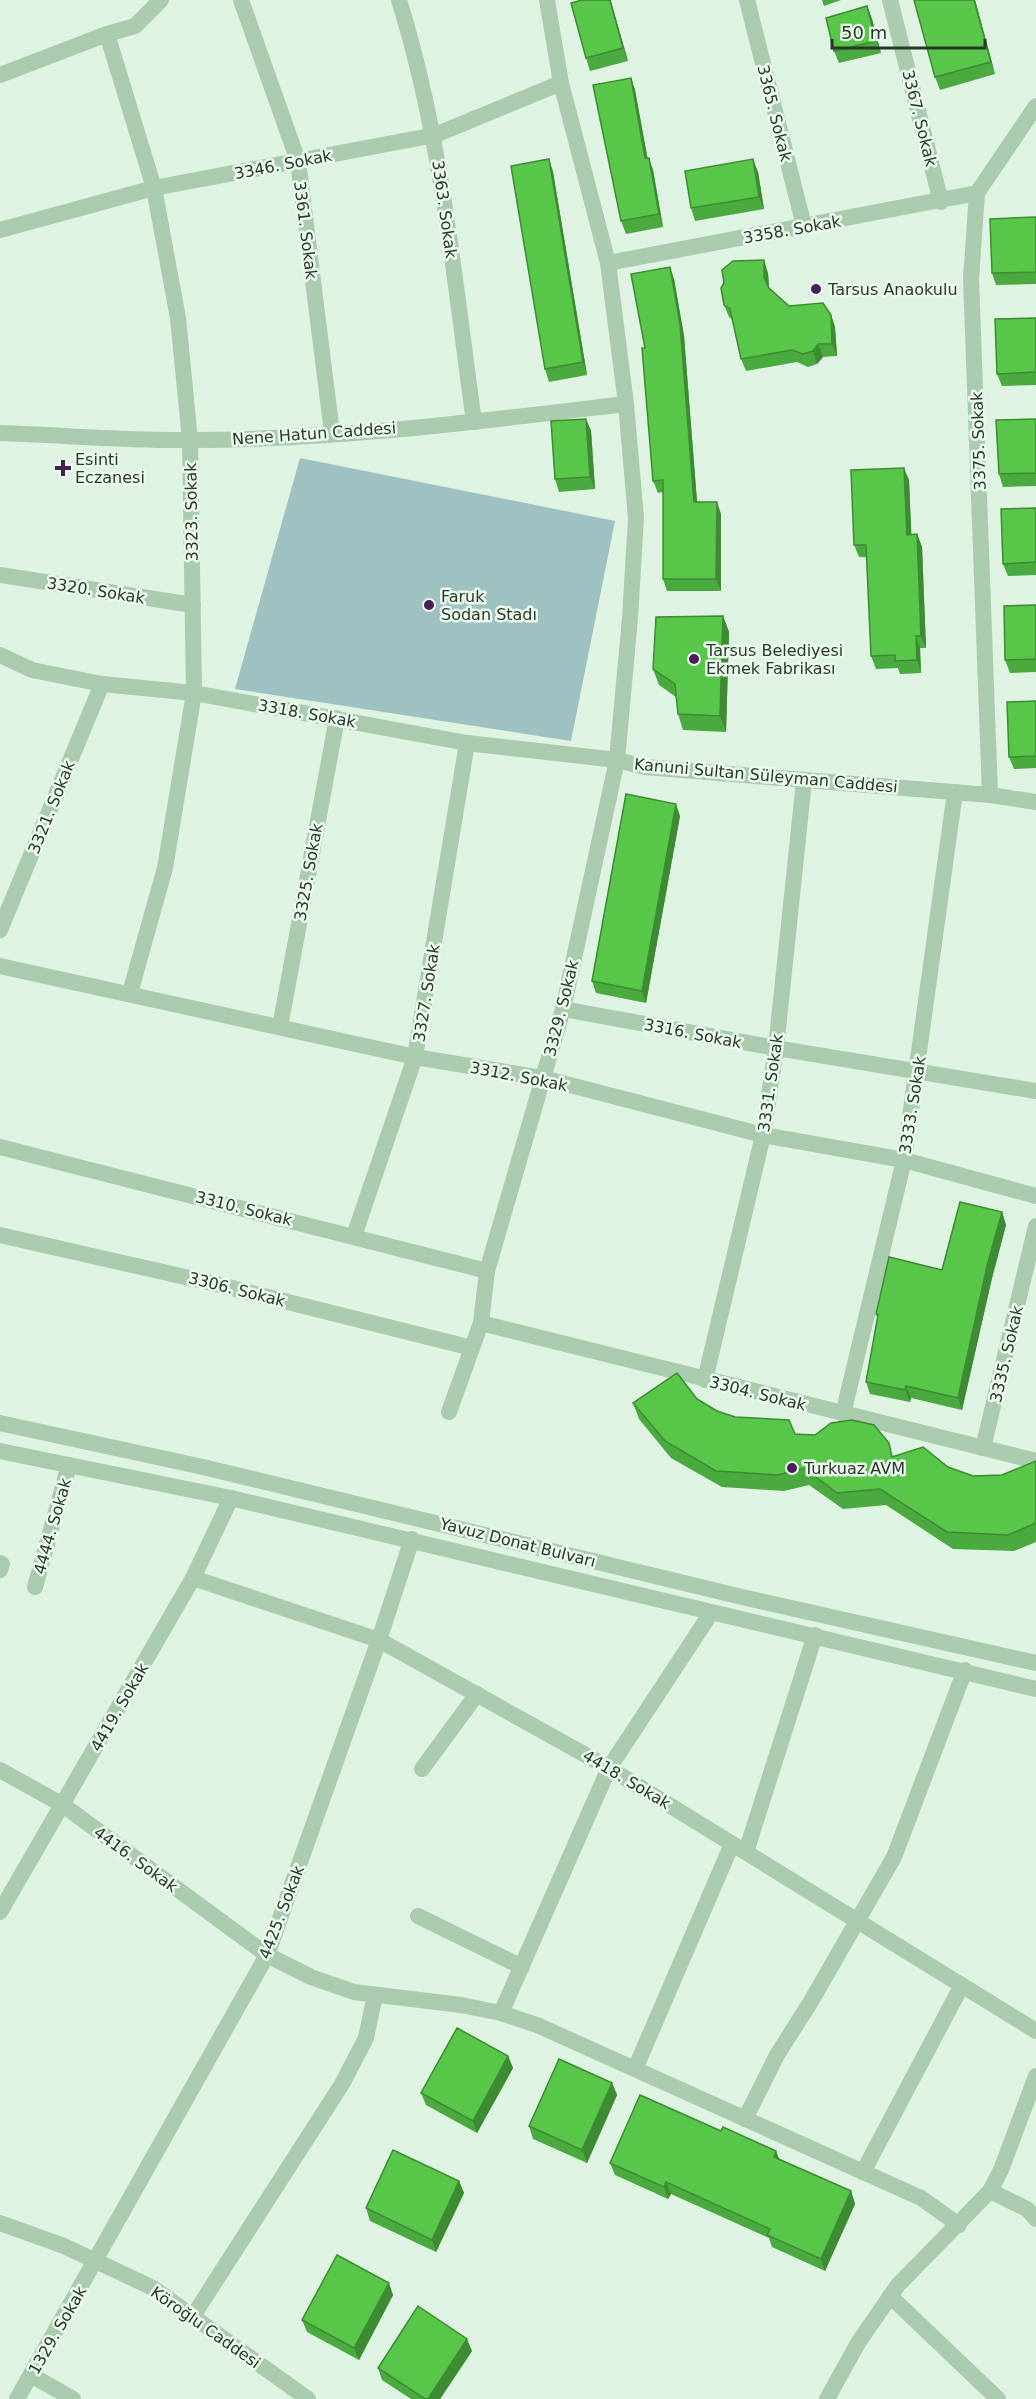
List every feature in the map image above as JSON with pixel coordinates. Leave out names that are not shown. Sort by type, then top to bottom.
[{"type":"street","points":[[0,75],[107,34],[135,26],[161,0]]},
{"type":"street","name":"3361. Sokak","points":[[241,0],[298,161],[332,434]]},
{"type":"street","name":"3363. Sokak","points":[[399,0],[420,67],[435,135],[474,422]]},
{"type":"street","name":"Kanuni Sultan Süleyman Caddesi","points":[[547,0],[561,83],[608,263],[626,404],[636,518],[630,618],[617,760],[645,767],[990,795],[1036,802]]},
{"type":"street","name":"3365. Sokak","points":[[747,0],[804,226]]},
{"type":"street","name":"3367. Sokak","points":[[890,0],[941,202]]},
{"type":"street","name":"3323. Sokak","points":[[107,34],[154,188],[178,318],[190,440],[194,693],[165,868],[130,993]]},
{"type":"street","name":"3346. Sokak","points":[[0,230],[154,188],[435,135],[561,83]]},
{"type":"street","points":[[977,193],[1036,106]]},
{"type":"street","name":"3358. Sokak","points":[[608,263],[941,202],[977,193]]},
{"type":"street","name":"3375. Sokak","points":[[977,193],[971,279],[990,795]]},
{"type":"street","name":"Nene Hatun Caddesi","points":[[0,433],[190,440],[332,434],[474,422],[626,404]]},
{"type":"street","name":"3320. Sokak","points":[[0,575],[192,605]]},
{"type":"street","name":"3318. Sokak","points":[[0,655],[32,670],[102,684],[194,693],[467,743],[617,760]]},
{"type":"street","name":"3321. Sokak","points":[[0,930],[102,684]]},
{"type":"street","name":"3325. Sokak","points":[[280,1027],[337,718]]},
{"type":"street","name":"3327. Sokak","points":[[354,1236],[415,1057],[467,743]]},
{"type":"street","name":"3329. Sokak","points":[[449,1412],[481,1323],[487,1271],[563,1009],[617,760]]},
{"type":"street","name":"3331. Sokak","points":[[705,1380],[763,1135],[776,1048],[804,781]]},
{"type":"street","name":"3333. Sokak","points":[[843,1414],[904,1160],[955,792]]},
{"type":"street","name":"3312. Sokak","points":[[0,966],[415,1057],[543,1078],[763,1135],[904,1160],[1036,1196]]},
{"type":"street","name":"3316. Sokak","points":[[563,1009],[776,1048],[1036,1091]]},
{"type":"street","name":"3310. Sokak","points":[[0,1147],[487,1271]]},
{"type":"street","name":"3335. Sokak","points":[[983,1448],[1036,1226]]},
{"type":"street","name":"3306. Sokak","points":[[0,1235],[216,1284],[472,1348]]},
{"type":"street","name":"3304. Sokak","points":[[481,1323],[1036,1461]]},
{"type":"street","name":"Yavuz Donat Bulvarı","points":[[0,1423],[203,1467],[742,1597],[1036,1663]]},
{"type":"street","name":"Yavuz Donat Bulvarı","points":[[0,1451],[231,1498],[412,1539],[711,1613],[965,1670],[1036,1689]]},
{"type":"street","name":"4444. Sokak","points":[[35,1587],[69,1465]]},
{"type":"street","name":"4419. Sokak","points":[[0,1912],[193,1578],[231,1498]]},
{"type":"street","name":"4425. Sokak","points":[[96,2261],[267,1955],[380,1640],[412,1539]]},
{"type":"street","points":[[0,1563],[0,1570]]},
{"type":"street","name":"4418. Sokak","points":[[193,1578],[380,1640],[609,1768],[1036,2031]]},
{"type":"street","points":[[501,2013],[609,1768],[711,1613]]},
{"type":"street","points":[[635,2069],[739,1848],[815,1635]]},
{"type":"street","points":[[745,2119],[777,2055],[810,2003],[894,1857],[965,1670]]},
{"type":"street","points":[[422,1769],[477,1694]]},
{"type":"street","name":"4416. Sokak","points":[[0,1770],[63,1805],[267,1955],[311,1977],[354,1992],[461,2005],[501,2013],[537,2025],[921,2198],[959,2225]]},
{"type":"street","points":[[418,1916],[522,1967]]},
{"type":"street","points":[[863,2172],[962,1985]]},
{"type":"street","points":[[193,2316],[342,2084],[366,2038],[375,1995]]},
{"type":"street","points":[[827,2399],[858,2343],[898,2285],[990,2191],[1001,2170],[1036,2076]]},
{"type":"street","points":[[990,2191],[1027,2209],[1036,2219]]},
{"type":"street","name":"Köroğlu Caddesi","points":[[0,2223],[96,2261],[153,2288],[308,2399]]},
{"type":"street","name":"1329. Sokak","points":[[17,2399],[96,2261]]},
{"type":"street","points":[[890,2296],[998,2399]]},
{"type":"street","points":[[31,2375],[73,2399]]},
{"type":"shaded area","name":"Faruk Sodan Stadı","points":[[300,458],[615,521],[571,741],[235,689]]},
{"type":"building","points":[[582,0],[610,0],[623,48],[586,58],[571,3]]},
{"type":"building","points":[[914,0],[974,0],[991,62],[935,77]]},
{"type":"building","points":[[867,6],[876,41],[834,51],[826,18]]},
{"type":"building","points":[[631,78],[645,158],[649,158],[659,214],[621,221],[593,85]]},
{"type":"building","points":[[549,159],[583,362],[545,369],[511,166]]},
{"type":"building","points":[[753,159],[759,197],[691,208],[685,171]]},
{"type":"building","points":[[1036,217],[1036,272],[992,273],[990,219]]},
{"type":"building","points":[[764,260],[764,277],[769,288],[789,306],[823,303],[831,315],[832,344],[818,344],[813,351],[803,354],[792,350],[741,359],[730,309],[724,305],[721,288],[724,283],[722,270],[733,261]]},
{"type":"building","points":[[670,267],[680,324],[694,502],[717,502],[716,579],[663,579],[663,480],[653,481],[642,348],[645,348],[631,274]]},
{"type":"building","points":[[1036,318],[1036,372],[997,374],[995,319]]},
{"type":"building","points":[[586,419],[590,477],[555,479],[551,421]]},
{"type":"building","points":[[1036,419],[1036,473],[999,474],[996,420]]},
{"type":"building","points":[[904,468],[907,535],[917,534],[921,636],[916,636],[917,660],[895,661],[895,655],[871,656],[866,545],[854,545],[851,470]]},
{"type":"building","points":[[1036,508],[1036,562],[1003,564],[1001,509]]},
{"type":"building","points":[[1036,605],[1036,659],[1005,660],[1004,606]]},
{"type":"building","name":"Tarsus Belediyesi Ekmek Fabrikası","points":[[723,616],[720,716],[678,714],[675,684],[653,669],[656,617]]},
{"type":"building","points":[[1036,701],[1036,756],[1009,757],[1007,702]]},
{"type":"building","points":[[626,794],[676,804],[642,991],[592,981]]},
{"type":"building","points":[[960,1202],[1002,1212],[987,1266],[958,1398],[906,1386],[905,1390],[866,1382],[878,1315],[876,1314],[889,1257],[942,1270]]},
{"type":"building","name":"Turkuaz AVM","points":[[677,1373],[697,1399],[717,1411],[735,1417],[789,1420],[795,1434],[815,1435],[831,1423],[852,1420],[874,1425],[889,1443],[892,1457],[923,1447],[948,1467],[973,1476],[1002,1475],[1036,1461],[1036,1523],[1008,1535],[947,1532],[880,1489],[837,1493],[804,1468],[778,1475],[716,1471],[665,1441],[633,1403]]},
{"type":"building","points":[[457,2028],[508,2056],[473,2121],[421,2093]]},
{"type":"building","points":[[559,2059],[612,2083],[582,2150],[529,2126]]},
{"type":"building","points":[[640,2095],[721,2131],[723,2127],[776,2151],[774,2157],[851,2191],[821,2259],[767,2235],[770,2229],[666,2182],[664,2187],[610,2163]]},
{"type":"building","points":[[393,2150],[459,2181],[432,2240],[366,2208]]},
{"type":"building","points":[[337,2255],[389,2283],[354,2348],[302,2320]]},
{"type":"building","points":[[418,2306],[467,2339],[428,2399],[378,2368]]},
{"type":"place","name":"Tarsus Anaokulu","points":[[816,289]]},
{"type":"place","name":"Esinti Eczanesi","points":[[63,468]]},
{"type":"place","name":"Faruk Sodan Stadı","points":[[429,605]]},
{"type":"place","name":"Tarsus Belediyesi Ekmek Fabrikası","points":[[694,659]]},
{"type":"place","name":"Turkuaz AVM","points":[[792,1468]]}]
